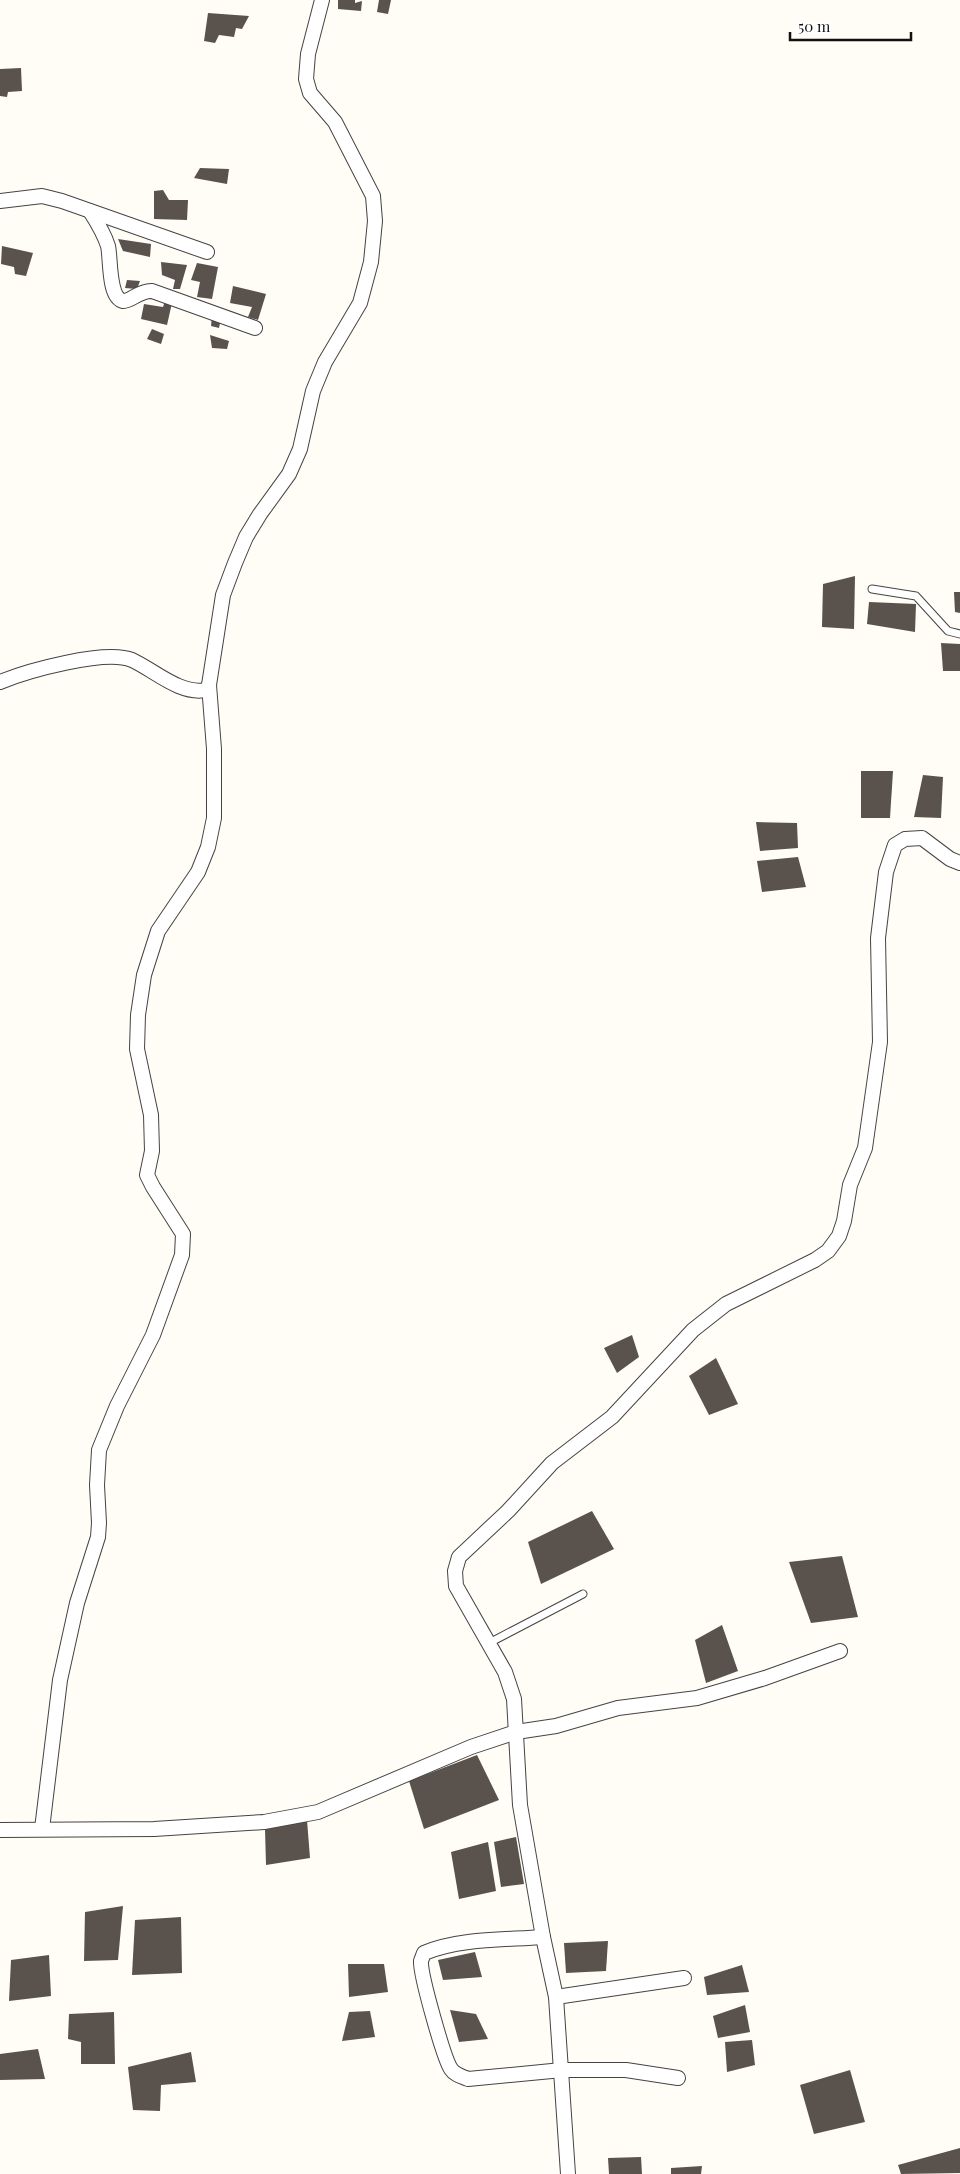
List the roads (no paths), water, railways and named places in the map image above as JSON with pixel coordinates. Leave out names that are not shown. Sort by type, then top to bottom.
[{"type":"street","points":[[42,1829],[60,1680],[77,1604],[98,1537],[97,1486],[99,1450],[117,1406],[153,1335],[182,1255],[183,1234],[147,1175],[152,1151],[151,1115],[137,1049],[138,1015],[144,975],[158,931],[198,872],[208,847],[214,818],[214,749],[209,685],[223,595],[246,537],[289,474],[300,449],[316,384],[325,362],[360,303],[371,262],[375,222],[373,196],[335,122],[310,93],[306,79],[308,54],[322,0]]},
{"type":"street","points":[[0,201],[42,196],[207,252]]},
{"type":"street","points":[[90,211],[102,230],[108,247],[114,292],[122,300],[126,301],[145,291],[152,291],[256,328]]},
{"type":"street","points":[[0,682],[34,670],[79,660],[111,658],[130,660],[180,686],[201,691],[206,690],[209,685]]},
{"type":"street","points":[[568,2174],[556,1997],[543,1937],[520,1805],[514,1700],[505,1672],[456,1586],[455,1571],[459,1557],[508,1511],[552,1463],[612,1417],[693,1330],[726,1304],[815,1260],[828,1251],[839,1236],[844,1221],[850,1184],[865,1148],[880,1042],[878,938],[886,872],[895,845],[905,839],[922,838],[950,860],[960,862]]},
{"type":"street","points":[[0,1830],[154,1828],[255,1822],[318,1812],[471,1747],[516,1732],[556,1726],[618,1708],[697,1698],[765,1678],[840,1651]]},
{"type":"street","points":[[543,1937],[478,1942],[435,1949],[424,1953],[421,1961],[423,1975],[441,2046],[450,2068],[456,2075],[468,2078],[562,2070],[626,2070],[678,2078]]},
{"type":"street","points":[[556,1997],[684,1978]]},
{"type":"lane","points":[[872,589],[916,596],[948,631],[960,634]]},
{"type":"lane","points":[[489,1643],[583,1594]]}]
